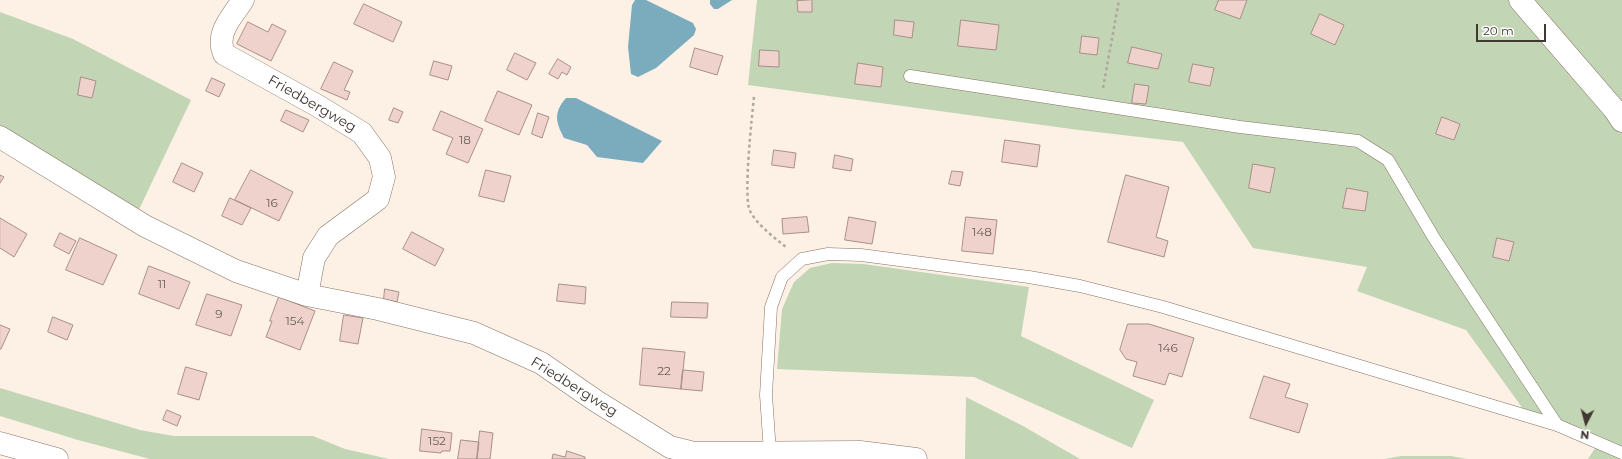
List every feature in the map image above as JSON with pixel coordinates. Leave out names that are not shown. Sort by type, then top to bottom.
[{"type":"street","name":"Friedbergweg","points":[[243,0],[224,29],[220,44],[224,54],[318,106],[362,133],[380,158],[384,176],[378,199],[328,236],[314,258],[307,295]]},
{"type":"street","points":[[1520,0],[1614,109],[1622,121]]},
{"type":"street","name":"Friedbergweg","points":[[0,137],[145,226],[236,271],[307,295],[378,309],[474,333],[541,363],[596,401],[670,447],[694,453],[860,452],[916,459]]},
{"type":"street","points":[[0,443],[57,459]]},
{"type":"lane","points":[[910,76],[1240,127],[1358,141],[1388,160],[1434,238],[1557,425]]},
{"type":"lane","points":[[770,452],[766,395],[771,307],[782,277],[802,259],[828,254],[861,255],[1030,277],[1080,286],[1163,307],[1557,425],[1622,453]]},
{"type":"path","points":[[1100,106],[1119,0]]},
{"type":"path","points":[[754,97],[747,187],[749,210],[766,231],[802,259]]},
{"type":"green space","points":[[757,0],[1622,0],[1622,459],[1588,459],[1599,442],[1529,417],[1466,330],[1357,291],[1367,267],[1253,248],[1183,142],[1079,130],[748,85]]},
{"type":"green space","points":[[0,12],[73,39],[191,100],[134,220],[0,137]]},
{"type":"green space","points":[[832,263],[863,264],[1029,287],[1021,336],[1154,400],[1132,448],[974,377],[777,369],[782,309],[794,282],[810,268]]},
{"type":"green space","points":[[0,388],[140,430],[174,436],[313,436],[345,449],[389,459],[150,459],[78,440],[0,416]]},
{"type":"green space","points":[[966,397],[1023,426],[1080,459],[965,459]]},
{"type":"green space","points":[[1401,456],[1451,456],[1467,459],[1384,459]]},
{"type":"water","points":[[635,0],[646,0],[693,23],[696,29],[694,35],[656,68],[638,77],[631,74],[628,47],[632,5]]},
{"type":"water","points":[[710,0],[732,0],[718,9],[714,9],[710,4]]},
{"type":"water","points":[[566,98],[576,98],[662,141],[643,163],[597,157],[587,145],[564,138],[557,118],[559,108]]},
{"type":"building","points":[[812,0],[812,12],[798,12],[797,1]]},
{"type":"building","points":[[1219,0],[1247,0],[1240,19],[1215,10]]},
{"type":"building","points":[[364,4],[402,22],[393,42],[354,24]]},
{"type":"building","points":[[1320,14],[1344,25],[1335,45],[1311,34]]},
{"type":"building","points":[[895,20],[914,22],[912,38],[894,35]]},
{"type":"building","points":[[961,20],[999,25],[996,50],[958,46]]},
{"type":"building","points":[[248,22],[268,32],[272,24],[286,31],[271,61],[237,44]]},
{"type":"building","points":[[1082,36],[1099,38],[1097,55],[1080,53]]},
{"type":"building","points":[[1132,47],[1162,54],[1158,69],[1128,63]]},
{"type":"building","points":[[695,48],[723,56],[717,75],[690,67]]},
{"type":"building","points":[[760,50],[779,51],[779,67],[759,66]]},
{"type":"building","points":[[515,53],[536,63],[527,80],[507,70]]},
{"type":"building","points":[[558,59],[571,67],[567,75],[562,72],[558,79],[549,74]]},
{"type":"building","points":[[434,61],[452,66],[448,80],[430,75]]},
{"type":"building","points":[[334,62],[353,71],[344,90],[350,92],[347,100],[321,89]]},
{"type":"building","points":[[858,63],[883,67],[881,87],[855,84]]},
{"type":"building","points":[[1193,64],[1214,68],[1210,86],[1189,82]]},
{"type":"building","points":[[81,77],[96,81],[92,98],[78,95]]},
{"type":"building","points":[[212,78],[225,84],[219,97],[206,91]]},
{"type":"building","points":[[1135,84],[1149,86],[1146,104],[1132,103]]},
{"type":"building","points":[[498,91],[532,105],[519,135],[485,121]]},
{"type":"building","points":[[394,108],[403,112],[398,123],[389,120]]},
{"type":"building","points":[[286,110],[309,120],[303,132],[281,121]]},
{"type":"building","points":[[441,111],[483,129],[468,163],[446,154],[453,138],[433,130]]},
{"type":"building","points":[[538,113],[549,117],[542,138],[532,134]]},
{"type":"building","points":[[1442,117],[1460,124],[1454,140],[1436,134]]},
{"type":"building","points":[[1005,140],[1040,145],[1037,167],[1002,162]]},
{"type":"building","points":[[774,150],[796,153],[794,168],[772,165]]},
{"type":"building","points":[[835,155],[853,159],[851,171],[833,168]]},
{"type":"building","points":[[182,163],[203,173],[194,192],[173,182]]},
{"type":"building","points":[[1253,164],[1275,168],[1270,193],[1249,188]]},
{"type":"building","points":[[251,170],[293,192],[279,221],[235,200]]},
{"type":"building","points":[[486,170],[511,176],[504,202],[479,196]]},
{"type":"building","points":[[952,171],[963,172],[960,186],[949,184]]},
{"type":"building","points":[[0,175],[4,177],[0,183]]},
{"type":"building","points":[[1126,175],[1169,187],[1156,237],[1168,241],[1164,257],[1108,242]]},
{"type":"building","points":[[1347,188],[1368,192],[1365,211],[1343,208]]},
{"type":"building","points":[[230,198],[251,208],[242,225],[222,216]]},
{"type":"building","points":[[807,217],[809,232],[783,234],[782,219]]},
{"type":"building","points":[[849,217],[876,222],[872,244],[845,240]]},
{"type":"building","points":[[966,217],[997,220],[993,254],[962,251]]},
{"type":"building","points":[[0,218],[27,234],[14,257],[0,248]]},
{"type":"building","points":[[412,232],[444,249],[435,266],[403,249]]},
{"type":"building","points":[[60,233],[76,241],[69,254],[54,246]]},
{"type":"building","points":[[80,238],[117,255],[103,285],[66,270]]},
{"type":"building","points":[[1497,238],[1514,242],[1509,261],[1493,257]]},
{"type":"building","points":[[149,266],[190,282],[179,309],[139,294]]},
{"type":"building","points":[[559,284],[586,287],[585,304],[557,301]]},
{"type":"building","points":[[385,289],[399,292],[397,302],[384,299]]},
{"type":"building","points":[[207,294],[242,305],[231,336],[196,325]]},
{"type":"building","points":[[279,297],[315,311],[300,350],[266,337]]},
{"type":"building","points":[[672,302],[708,303],[707,318],[671,317]]},
{"type":"building","points":[[344,315],[363,318],[358,344],[340,341]]},
{"type":"building","points":[[53,317],[73,325],[67,340],[48,332]]},
{"type":"building","points":[[1128,324],[1149,324],[1194,338],[1182,377],[1169,373],[1165,385],[1133,376],[1137,362],[1126,359],[1120,350]]},
{"type":"building","points":[[0,325],[10,329],[1,349],[0,349]]},
{"type":"building","points":[[643,348],[685,352],[681,389],[640,385]]},
{"type":"building","points":[[186,367],[207,373],[199,400],[178,394]]},
{"type":"building","points":[[683,370],[704,372],[702,391],[681,389]]},
{"type":"building","points":[[1264,376],[1290,384],[1285,397],[1308,404],[1299,433],[1250,418]]},
{"type":"building","points":[[167,410],[181,416],[177,426],[163,420]]},
{"type":"building","points":[[422,429],[452,433],[450,451],[442,451],[441,453],[420,451]]},
{"type":"building","points":[[480,431],[493,433],[490,459],[477,459]]},
{"type":"building","points":[[461,440],[479,442],[477,459],[458,459]]},
{"type":"building","points":[[567,451],[585,457],[585,459],[552,459],[553,454],[565,457]]}]
